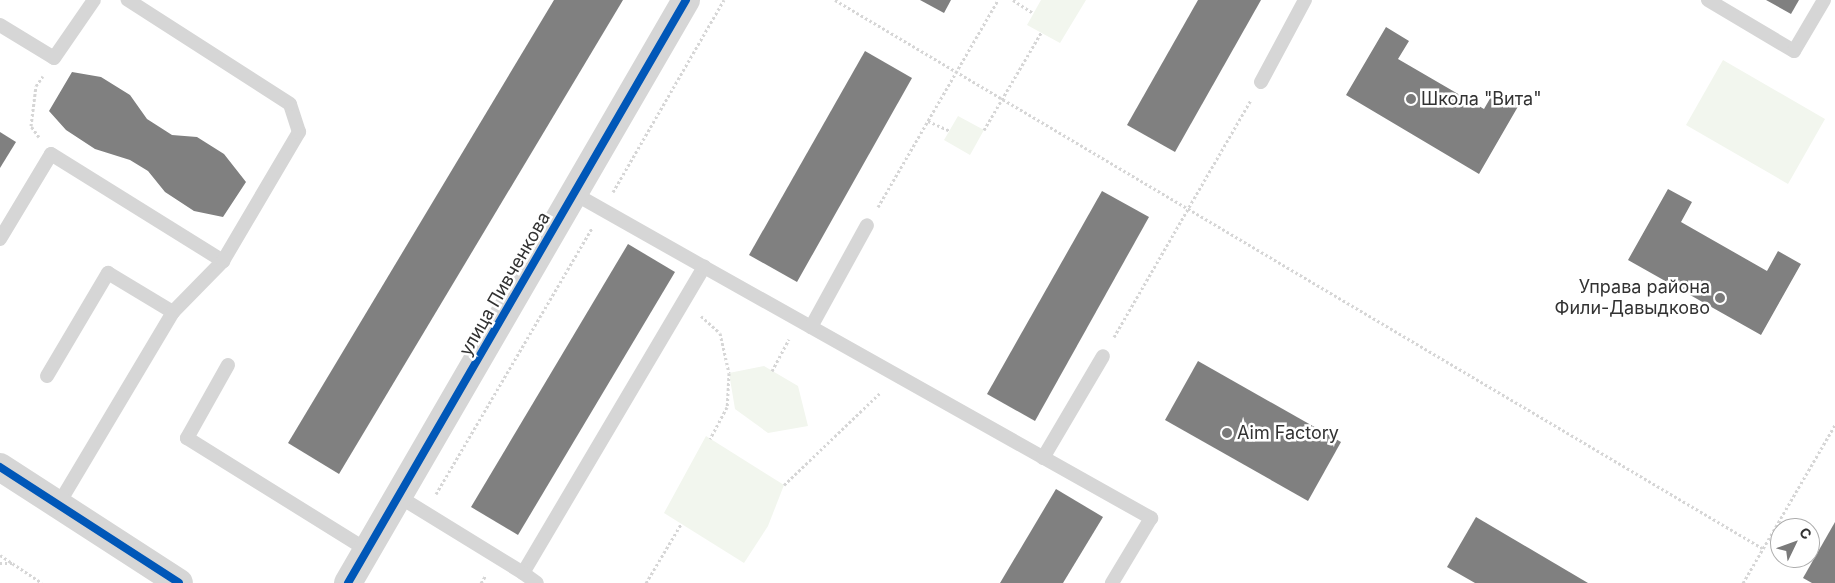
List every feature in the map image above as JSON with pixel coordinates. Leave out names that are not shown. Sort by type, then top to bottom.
[{"type":"street","name":"улица Пивченкова","points":[[348,583],[686,0]]},
{"type":"street","points":[[0,467],[179,583]]},
{"type":"lane","points":[[0,25],[54,58],[94,0]]},
{"type":"lane","points":[[58,504],[173,312],[223,261],[299,132],[290,104],[128,0]]},
{"type":"lane","points":[[1261,82],[1305,0]]},
{"type":"lane","points":[[1708,0],[1794,51],[1824,0]]},
{"type":"lane","points":[[0,239],[51,154],[223,261]]},
{"type":"lane","points":[[575,194],[1150,518],[1112,583]]},
{"type":"lane","points":[[811,327],[867,225]]},
{"type":"lane","points":[[523,574],[704,267]]},
{"type":"lane","points":[[47,376],[108,273],[173,312]]},
{"type":"lane","points":[[1043,458],[1103,356]]},
{"type":"lane","points":[[228,365],[187,438],[367,550]]},
{"type":"lane","points":[[398,496],[538,583]]},
{"type":"path","points":[[426,513],[724,0]]},
{"type":"path","points":[[835,0],[1762,548]]},
{"type":"path","points":[[867,225],[998,0]]},
{"type":"path","points":[[1013,0],[1033,13]]},
{"type":"path","points":[[984,130],[1041,33]]},
{"type":"path","points":[[51,154],[31,126],[36,86],[54,58]]},
{"type":"path","points":[[1103,356],[1189,210],[1261,82]]},
{"type":"path","points":[[928,121],[950,131]]},
{"type":"path","points":[[684,300],[720,333],[729,373],[727,407],[710,439]]},
{"type":"path","points":[[772,372],[798,320]]},
{"type":"path","points":[[784,485],[898,376]]},
{"type":"path","points":[[1743,583],[1835,425]]},
{"type":"path","points":[[646,583],[681,524]]},
{"type":"path","points":[[0,555],[42,583]]},
{"type":"path","points":[[0,563],[12,563]]},
{"type":"shaded area","points":[[1041,0],[1086,0],[1060,43],[1027,25]]},
{"type":"shaded area","points":[[1723,60],[1825,119],[1788,184],[1686,125]]},
{"type":"shaded area","points":[[958,116],[984,130],[970,155],[944,140]]},
{"type":"shaded area","points":[[764,366],[798,386],[808,426],[768,433],[735,409],[729,373]]},
{"type":"shaded area","points":[[706,436],[784,485],[768,526],[744,563],[664,513]]},
{"type":"building","points":[[554,0],[623,0],[339,474],[288,443]]},
{"type":"building","points":[[920,0],[951,0],[944,13]]},
{"type":"building","points":[[1198,0],[1261,0],[1175,152],[1127,125]]},
{"type":"building","points":[[1766,0],[1799,0],[1791,14]]},
{"type":"building","name":"Школа \"Вита\"","points":[[1386,27],[1409,41],[1398,59],[1484,109],[1495,90],[1520,103],[1479,174],[1346,95]]},
{"type":"building","points":[[865,51],[912,78],[797,282],[749,255]]},
{"type":"building","points":[[72,72],[101,77],[130,95],[147,119],[172,135],[197,137],[224,154],[246,182],[223,217],[194,211],[165,192],[148,171],[130,160],[95,149],[66,130],[49,111]]},
{"type":"building","points":[[0,132],[16,142],[0,168]]},
{"type":"building","points":[[1668,189],[1692,202],[1681,222],[1767,271],[1778,251],[1801,264],[1761,335],[1628,260]]},
{"type":"building","points":[[1102,191],[1149,217],[1035,421],[987,394]]},
{"type":"building","points":[[628,244],[675,272],[518,535],[471,507]]},
{"type":"building","points":[[1198,361],[1341,442],[1308,501],[1165,420]]},
{"type":"building","points":[[1056,489],[1103,517],[1063,583],[1000,583]]},
{"type":"building","points":[[1476,517],[1588,583],[1475,583],[1447,567]]},
{"type":"building","points":[[1835,522],[1835,583],[1812,583],[1803,578],[1809,568],[1820,568],[1820,548]]},
{"type":"cycle path","points":[[348,583],[686,0]]},
{"type":"cycle path","points":[[0,467],[179,583]]},
{"type":"place","name":"Школа \"Вита\"","points":[[1411,99]]},
{"type":"place","name":"Управа района Фили-Давыдково","points":[[1720,298]]},
{"type":"place","name":"Aim Factory","points":[[1227,433]]}]
